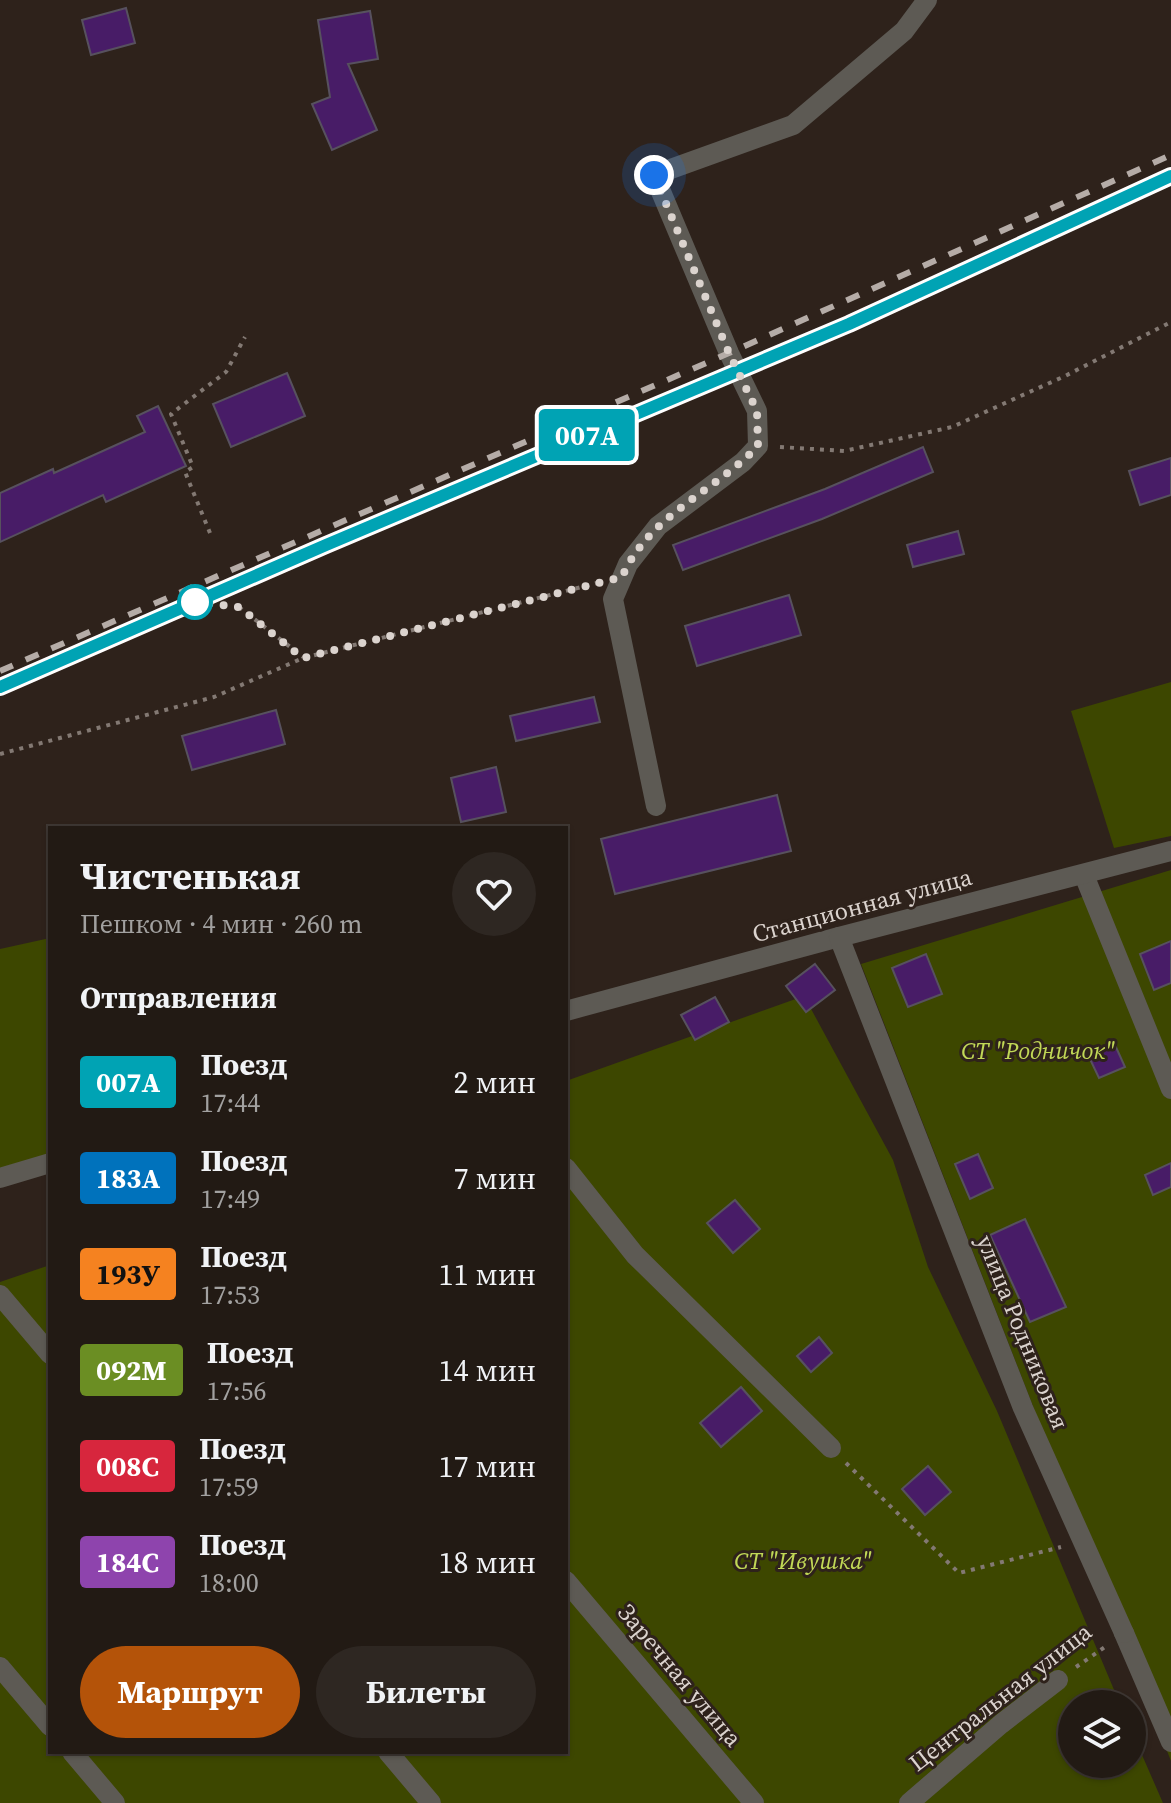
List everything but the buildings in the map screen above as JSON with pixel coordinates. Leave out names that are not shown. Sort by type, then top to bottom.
[{"type":"street","points":[[656,806],[613,599],[628,564],[658,526],[743,462],[758,446],[757,411],[729,353],[654,175],[793,125],[904,31],[927,0]]},
{"type":"street","name":"Станционная улица","points":[[568,1010],[1171,851]]},
{"type":"street","points":[[1084,875],[1171,1089]]},
{"type":"street","name":"улица Родниковая","points":[[839,937],[1023,1408],[1171,1742]]},
{"type":"street","points":[[0,1178],[48,1164]]},
{"type":"street","points":[[568,1171],[635,1255],[831,1448]]},
{"type":"street","points":[[0,1295],[48,1352]]},
{"type":"street","name":"Заречная улица","points":[[568,1583],[754,1803]]},
{"type":"street","points":[[0,1667],[48,1724]]},
{"type":"street","name":"Центральная улица","points":[[909,1803],[1058,1680]]},
{"type":"street","points":[[74,1754],[115,1803]]},
{"type":"street","points":[[390,1754],[431,1803]]},
{"type":"path","points":[[758,446],[844,451],[952,427],[1065,376],[1171,322]]},
{"type":"path","points":[[210,533],[185,472],[193,467],[171,414],[226,372],[245,337]]},
{"type":"path","points":[[0,754],[214,697],[303,658],[622,577]]},
{"type":"path","points":[[239,607],[303,658]]},
{"type":"path","points":[[831,1448],[959,1573],[1083,1541]]},
{"type":"path","name":"Центральная улица","points":[[1058,1680],[1124,1633]]},
{"type":"green space","points":[[1171,682],[1171,836],[1114,848],[1071,711]]},
{"type":"green space","name":"СТ \"Родничок\"","points":[[1171,870],[1171,1761],[1146,1690],[1143,1690],[861,964]]},
{"type":"green space","points":[[48,938],[48,1156],[0,1170],[0,949]]},
{"type":"green space","name":"СТ \"Ивушка\"","points":[[804,996],[893,1160],[928,1267],[997,1411],[1114,1690],[1058,1690],[1058,1778],[1146,1778],[1146,1764],[1163,1803],[0,1803],[0,1282],[48,1266],[48,1754],[568,1754],[568,1080]]},
{"type":"railway","points":[[0,671],[729,353],[1171,155]]},
{"type":"railway","points":[[0,688],[326,545],[849,324],[1171,175]]},
{"type":"train","name":"007А","points":[[0,687],[326,545],[849,324],[1171,176]]},
{"type":"route","points":[[195,602],[239,607],[303,658],[622,577],[628,564],[658,526],[743,462],[758,446],[757,411],[729,353],[654,175]]}]
